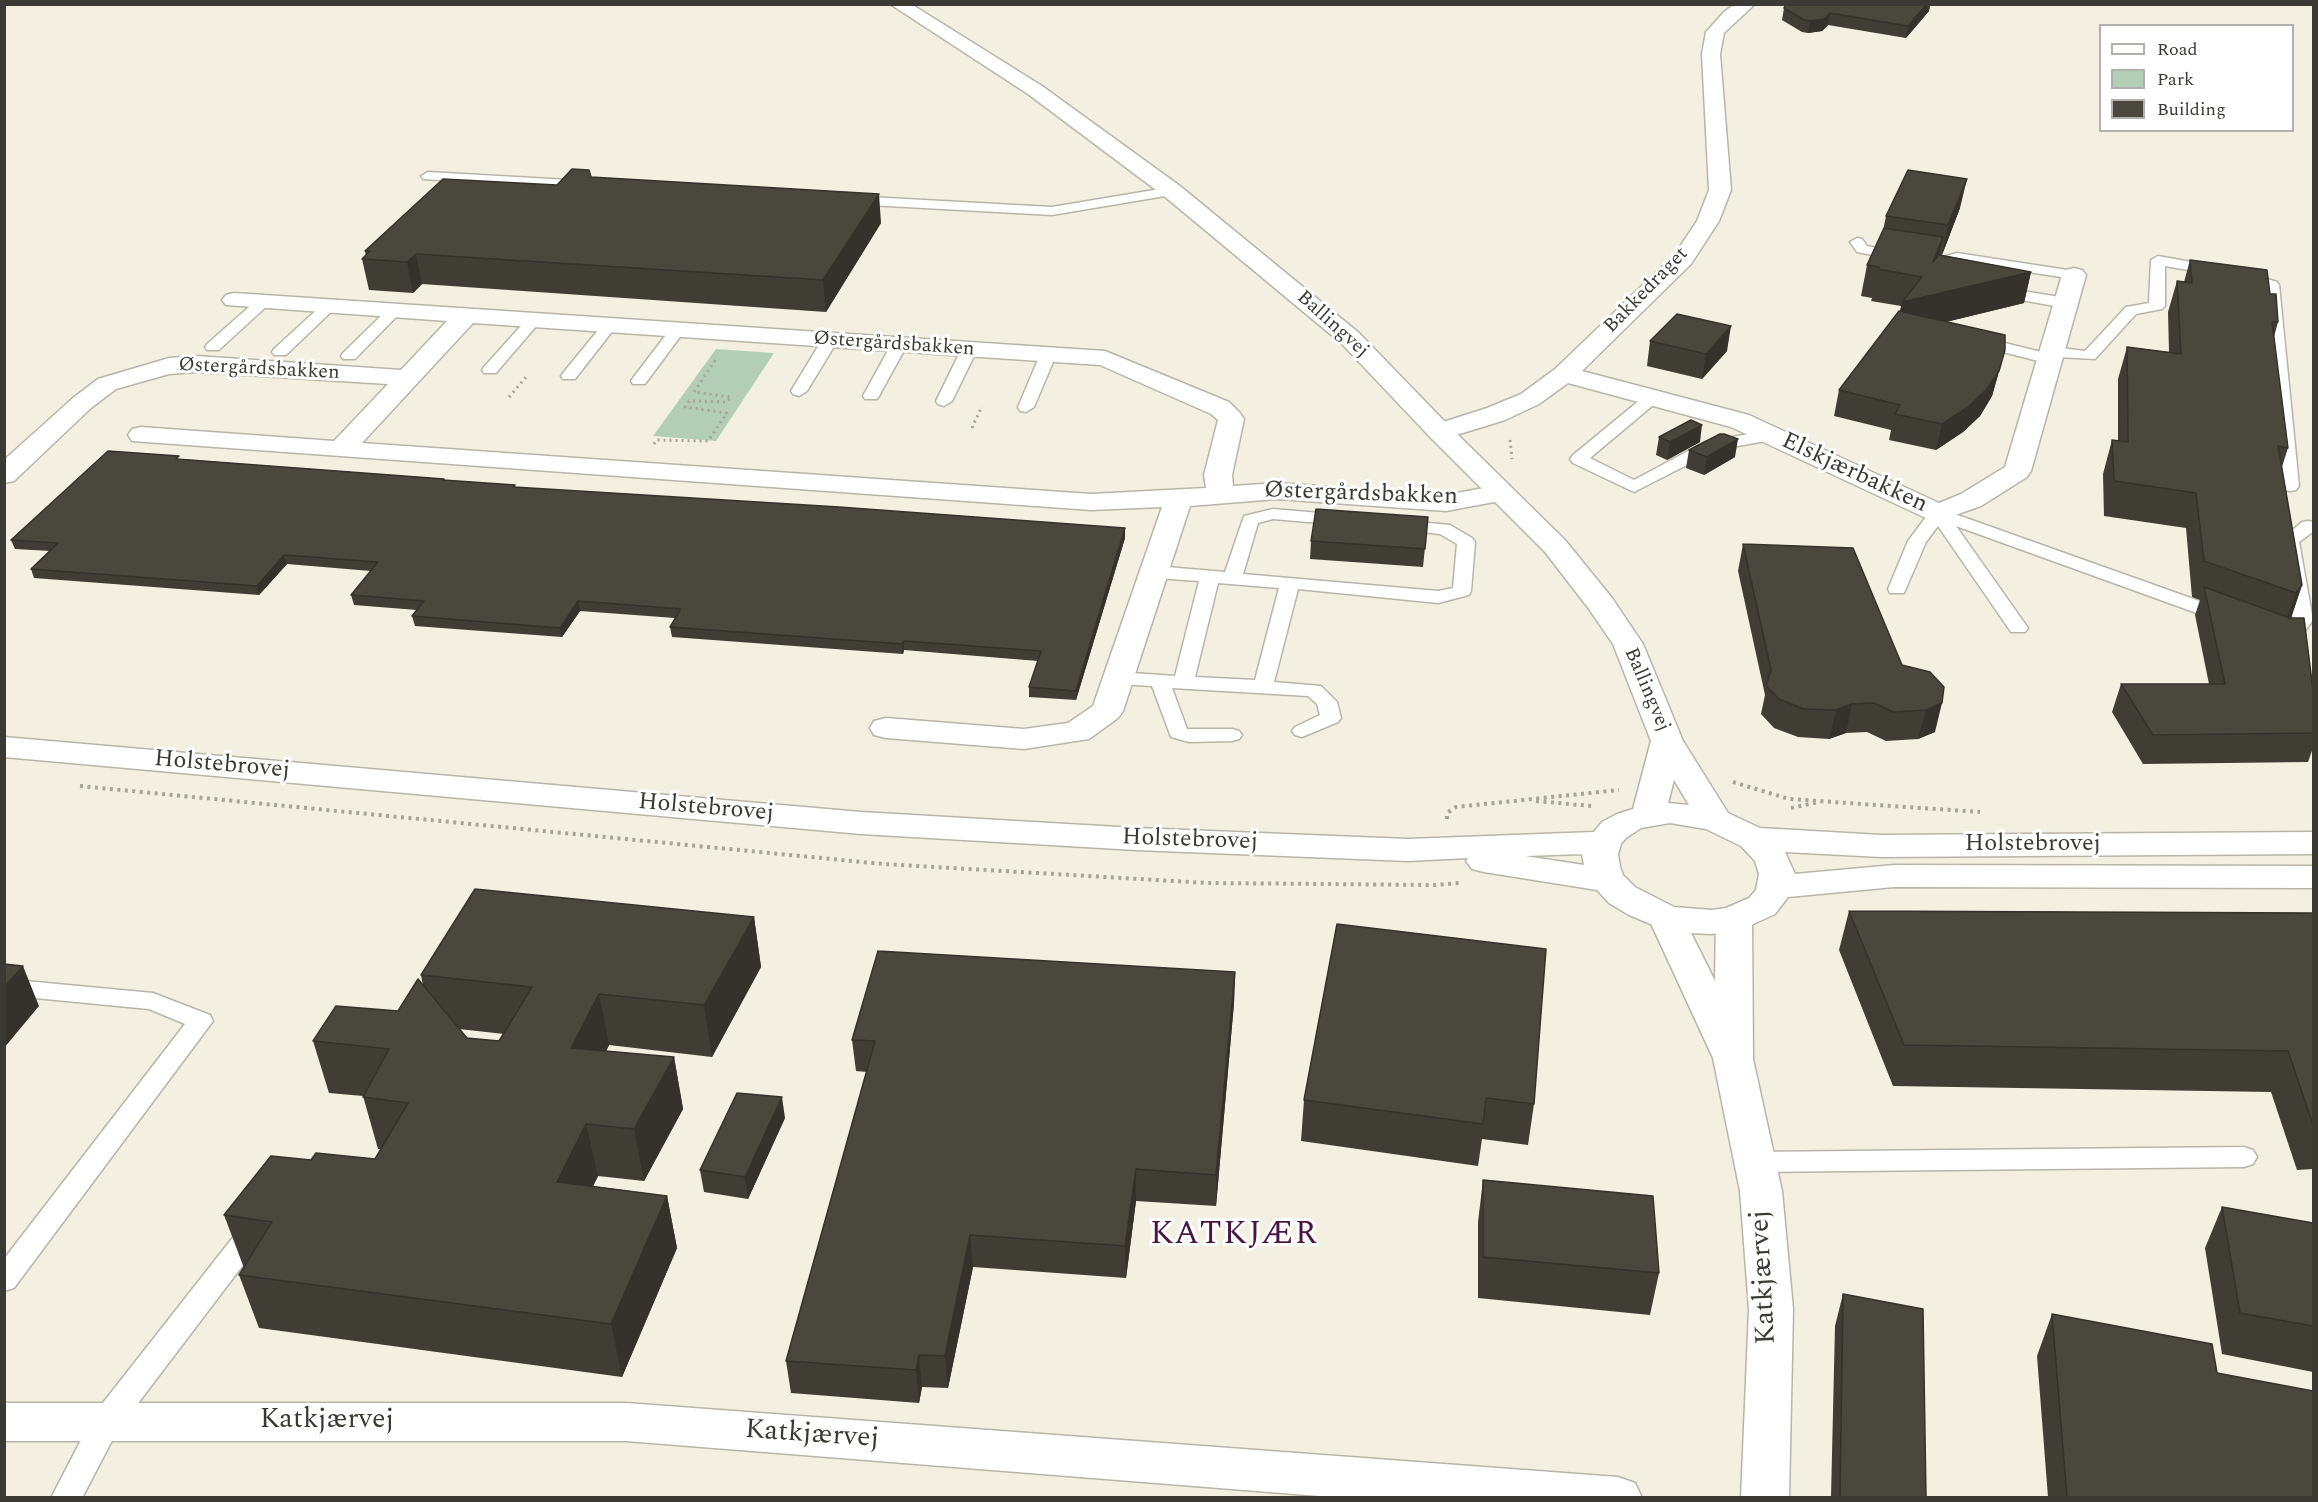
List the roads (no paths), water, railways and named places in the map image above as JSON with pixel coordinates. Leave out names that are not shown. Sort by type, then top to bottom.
[{"type":"street","name":"Ballingvej","points":[[898,4],[1035,90],[1172,191],[1350,338],[1500,493],[1555,546],[1601,604],[1628,644],[1667,741],[1715,820]]},
{"type":"street","name":"Bakkedraget","points":[[1440,432],[1505,411],[1530,399],[1564,374],[1683,259],[1708,221],[1720,190],[1711,54],[1715,32],[1730,16],[1747,4]]},
{"type":"street","name":"Elskjærbakken","points":[[1564,374],[1740,421],[1938,513],[1971,500],[2017,471],[2074,275]]},
{"type":"street","name":"Østergårdsbakken","points":[[234,300],[1105,358],[1220,408],[1231,419],[1218,475],[1221,494]]},
{"type":"street","points":[[341,449],[466,316]]},
{"type":"street","name":"Østergårdsbakken","points":[[4,475],[81,403],[107,384],[139,373],[169,366],[196,364],[407,378]]},
{"type":"street","name":"Østergårdsbakken","points":[[141,435],[1091,502],[1277,491],[1446,502],[1500,493]]},
{"type":"street","points":[[886,728],[1023,739],[1077,732],[1107,711],[1179,498]]},
{"type":"street","name":"Ballingvej","points":[[1648,815],[1667,741]]},
{"type":"street","name":"Holstebrovej","points":[[4,747],[861,823],[1136,839],[1408,850],[1604,842]]},
{"type":"street","points":[[1670,813],[1715,820],[1753,838],[1765,849],[1773,861],[1777,874],[1776,886],[1762,906],[1734,919],[1712,922],[1689,921],[1666,917],[1642,908],[1622,895],[1608,880],[1602,867],[1600,854],[1604,842],[1614,830],[1629,821],[1648,815],[1670,813]]},
{"type":"street","name":"Holstebrovej","points":[[1753,838],[1881,846],[2313,843]]},
{"type":"street","name":"Holstebrovej","points":[[1408,850],[1608,880]]},
{"type":"street","name":"Holstebrovej","points":[[1776,886],[1894,876],[2313,877]]},
{"type":"street","name":"Katkjærvej","points":[[1666,917],[1733,1059]]},
{"type":"street","name":"Katkjærvej","points":[[1734,919],[1733,1059],[1761,1191],[1771,1309],[1766,1497]]},
{"type":"street","name":"Katkjærvej","points":[[4,1422],[627,1422],[1618,1497]]},
{"type":"lane","points":[[428,176],[606,186]]},
{"type":"lane","points":[[842,199],[1053,211],[1172,191]]},
{"type":"lane","points":[[1857,242],[1862,249],[1898,256],[1939,262],[1957,257],[2074,275]]},
{"type":"lane","points":[[2005,348],[2051,356],[2088,356],[2131,310],[2157,306],[2158,260],[2242,275],[2272,285],[2290,486]]},
{"type":"lane","points":[[1980,289],[2066,303]]},
{"type":"lane","points":[[213,347],[263,302]]},
{"type":"lane","points":[[280,352],[328,307]]},
{"type":"lane","points":[[349,356],[394,311]]},
{"type":"lane","points":[[490,370],[533,321]]},
{"type":"lane","points":[[569,376],[609,326]]},
{"type":"lane","points":[[639,381],[677,330]]},
{"type":"lane","points":[[799,391],[830,340]]},
{"type":"lane","points":[[871,396],[899,345]]},
{"type":"lane","points":[[944,401],[969,350]]},
{"type":"lane","points":[[1026,407],[1048,355]]},
{"type":"lane","points":[[1652,398],[1579,459],[1634,488],[1711,446],[1771,435]]},
{"type":"lane","points":[[1897,589],[1917,541],[1938,513]]},
{"type":"lane","points":[[1938,513],[2244,624]]},
{"type":"lane","points":[[1938,513],[2018,628]]},
{"type":"lane","points":[[1155,572],[1438,597],[1462,591],[1466,542],[1444,529],[1273,514],[1250,520],[1232,578]]},
{"type":"lane","points":[[2266,632],[2288,640],[2303,620],[2290,540],[2308,526]]},
{"type":"lane","points":[[1183,683],[1210,576]]},
{"type":"lane","points":[[1263,687],[1290,583]]},
{"type":"lane","points":[[1118,678],[1314,690],[1328,702],[1331,718],[1302,731]]},
{"type":"lane","points":[[1160,681],[1178,733],[1189,736],[1232,735]]},
{"type":"lane","points":[[4,987],[153,1001],[201,1021],[4,1280]]},
{"type":"lane","points":[[1755,1162],[2244,1157]]},
{"type":"lane","points":[[66,1497],[106,1422],[269,1211]]},
{"type":"district","name":"KATKJÆR","points":[[1234,1237]]}]
